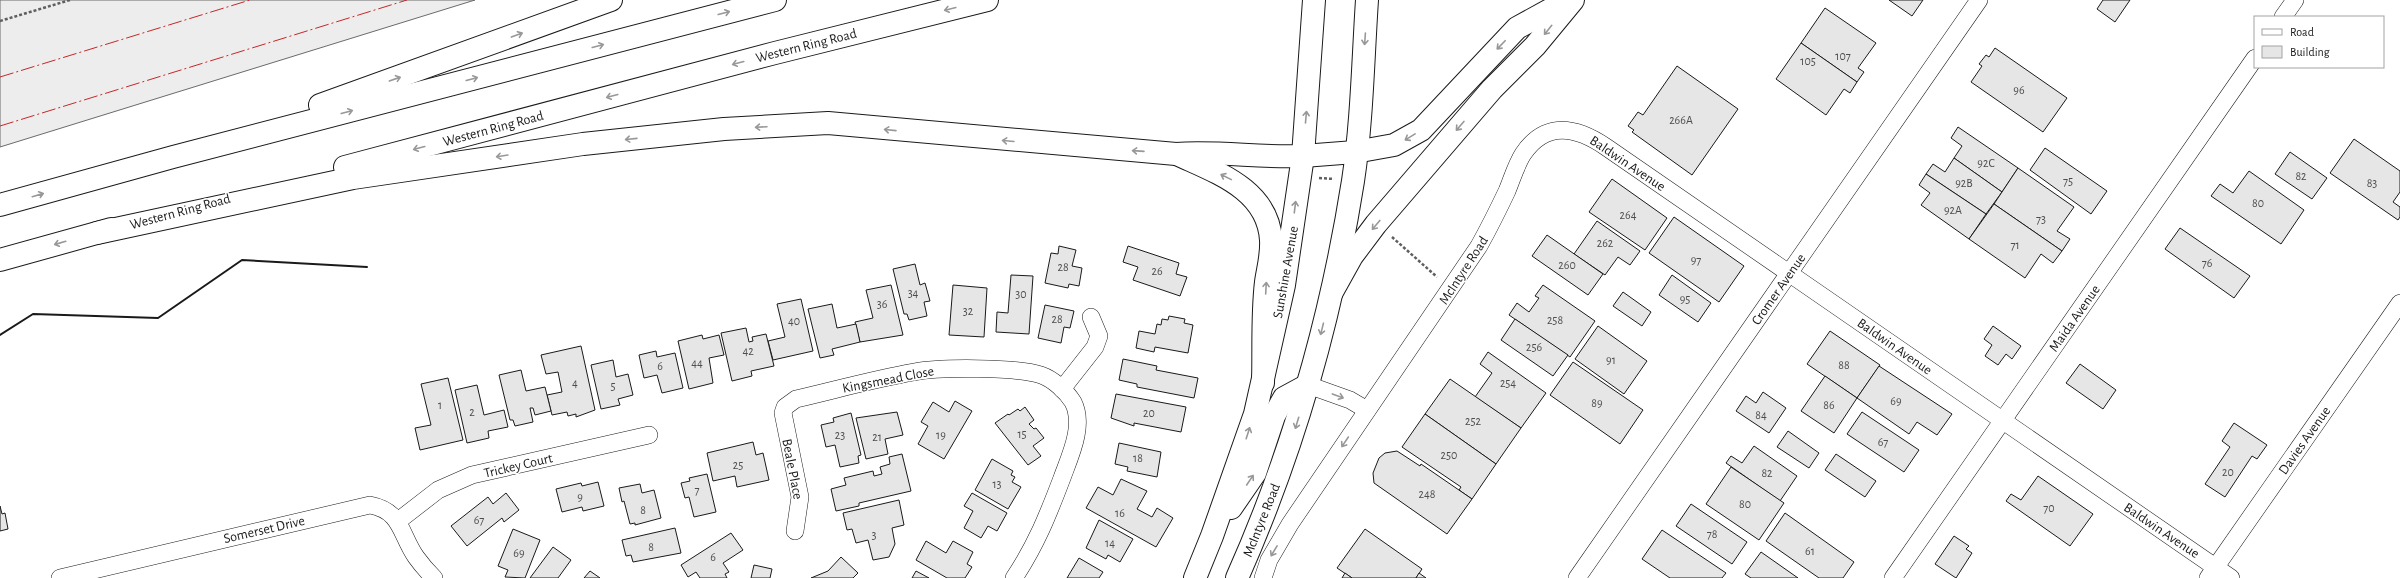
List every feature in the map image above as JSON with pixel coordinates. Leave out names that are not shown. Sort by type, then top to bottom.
[{"type":"main road","points":[[173,157],[464,55],[611,0]]},
{"type":"main road","points":[[0,205],[173,157],[776,0]]},
{"type":"main road","name":"Western Ring Road","points":[[0,260],[775,53],[987,0]]},
{"type":"main road","name":"Sunshine Avenue","points":[[1212,536],[1250,429],[1263,383],[1288,266],[1303,156],[1314,0]]},
{"type":"main road","points":[[1198,577],[1212,536],[1255,473],[1274,416],[1284,398],[1308,385],[1332,292],[1353,181],[1367,0]]},
{"type":"main road","points":[[97,233],[353,178],[583,144],[724,129],[828,123],[1176,154],[1205,152],[1279,157],[1355,152],[1394,145],[1421,130],[1517,28],[1567,0]]},
{"type":"main road","points":[[1332,292],[1352,256],[1376,224],[1492,89],[1535,46],[1573,0]]},
{"type":"main road","points":[[1176,154],[1231,179],[1244,188],[1257,202],[1270,229],[1271,257],[1266,283],[1263,383]]},
{"type":"main road","name":"McIntyre Road","points":[[1237,578],[1266,513],[1288,452],[1308,385]]},
{"type":"street","name":"Cromer Avenue","points":[[1577,578],[1979,0]]},
{"type":"street","points":[[2284,16],[2295,0]]},
{"type":"street","name":"Maida Avenue","points":[[1893,578],[2254,59]]},
{"type":"street","name":"Baldwin Avenue","points":[[1553,130],[1573,131],[1592,137],[2003,421],[2212,573],[2231,578]]},
{"type":"street","name":"McIntyre Road","points":[[1263,578],[1269,560],[1290,524],[1451,289],[1494,219],[1523,154],[1532,143],[1553,130]]},
{"type":"street","name":"Davies Avenue","points":[[2212,573],[2400,303]]},
{"type":"street","points":[[1062,389],[1095,347],[1099,336],[1091,317]]},
{"type":"street","name":"Kingsmead Close","points":[[785,407],[796,399],[914,372],[938,369],[1009,371],[1040,375],[1052,380],[1073,402],[1077,418],[1072,449],[1038,540],[1014,578]]},
{"type":"street","points":[[1308,385],[1350,400],[1367,410]]},
{"type":"street","name":"Beale Place","points":[[785,407],[784,421],[800,496],[795,532]]},
{"type":"street","name":"Trickey Court","points":[[398,521],[438,490],[472,475],[649,435]]},
{"type":"street","name":"Somerset Drive","points":[[60,578],[370,505],[380,507],[398,521],[415,556],[434,578]]},
{"type":"path","points":[[0,21],[70,0]]},
{"type":"path","points":[[1376,224],[1451,289]]},
{"type":"shaded area","points":[[0,0],[475,0],[0,147]]},
{"type":"building","points":[[1889,0],[1923,0],[1912,16]]},
{"type":"building","points":[[2103,0],[2130,0],[2115,22],[2097,9]]},
{"type":"building","points":[[1825,8],[1876,43],[1858,68],[1864,72],[1857,82],[1801,43]]},
{"type":"building","points":[[1801,43],[1857,82],[1850,93],[1844,89],[1826,115],[1776,79]]},
{"type":"building","points":[[1995,48],[2067,98],[2043,132],[1971,82],[1982,66],[1979,64],[1986,55],[1989,57]]},
{"type":"building","points":[[1677,66],[1738,109],[1692,175],[1632,132],[1634,130],[1628,126],[1638,112],[1643,115]]},
{"type":"building","points":[[1958,127],[2018,168],[2002,192],[1954,158],[1962,146],[1951,138]]},
{"type":"building","points":[[2354,139],[2400,171],[2400,192],[2393,202],[2400,207],[2400,217],[2398,220],[2330,173]]},
{"type":"building","points":[[2045,148],[2107,191],[2091,214],[2030,170]]},
{"type":"building","points":[[2290,152],[2327,178],[2312,199],[2275,174]]},
{"type":"building","points":[[1954,158],[2002,192],[1986,214],[1926,174],[1933,164],[1945,172]]},
{"type":"building","points":[[2018,168],[2074,207],[2057,231],[2070,239],[2062,251],[1994,204]]},
{"type":"building","points":[[2249,171],[2304,210],[2281,244],[2211,196],[2220,184],[2233,193]]},
{"type":"building","points":[[1926,174],[1986,214],[1969,239],[1921,205],[1930,193],[1919,185]]},
{"type":"building","points":[[1612,179],[1667,218],[1645,250],[1589,212]]},
{"type":"building","points":[[1994,204],[2062,251],[2053,263],[2041,254],[2025,278],[1969,239]]},
{"type":"building","points":[[1674,217],[1744,266],[1719,302],[1649,253]]},
{"type":"building","points":[[1597,221],[1640,251],[1630,265],[1618,257],[1605,275],[1574,254]]},
{"type":"building","points":[[2180,228],[2250,276],[2234,298],[2165,249]]},
{"type":"building","points":[[1547,235],[1603,274],[1588,295],[1532,256]]},
{"type":"building","points":[[1059,246],[1076,250],[1072,266],[1082,268],[1079,286],[1069,284],[1068,288],[1045,283],[1051,253],[1058,254]]},
{"type":"building","points":[[1128,246],[1179,263],[1176,274],[1187,277],[1180,296],[1133,280],[1138,267],[1123,262]]},
{"type":"building","points":[[915,264],[920,285],[925,283],[930,301],[924,302],[927,316],[909,320],[907,314],[904,314],[893,269]]},
{"type":"building","points":[[1011,275],[1033,276],[1029,334],[996,332],[997,312],[1008,313]]},
{"type":"building","points":[[1672,275],[1711,303],[1698,322],[1659,295]]},
{"type":"building","points":[[891,285],[903,335],[860,342],[855,322],[873,318],[866,290]]},
{"type":"building","points":[[953,285],[987,288],[984,337],[949,335]]},
{"type":"building","points":[[1543,285],[1595,321],[1570,357],[1509,315],[1517,303],[1529,312],[1539,298],[1535,296]]},
{"type":"building","points":[[1623,292],[1651,312],[1642,326],[1613,306]]},
{"type":"building","points":[[801,299],[813,351],[773,360],[768,341],[785,337],[777,304]]},
{"type":"building","points":[[832,304],[837,328],[856,324],[860,342],[832,349],[834,355],[820,358],[808,309]]},
{"type":"building","points":[[1045,305],[1074,311],[1070,328],[1064,327],[1061,343],[1038,338]]},
{"type":"building","points":[[1169,316],[1185,319],[1184,323],[1193,325],[1188,353],[1155,347],[1154,352],[1136,348],[1139,331],[1155,334],[1157,324],[1161,325],[1162,319],[1168,320]]},
{"type":"building","points":[[1515,319],[1568,355],[1553,376],[1501,340]]},
{"type":"building","points":[[1598,326],[1647,361],[1624,394],[1575,359]]},
{"type":"building","points":[[1993,326],[2021,346],[2012,359],[2006,354],[1998,365],[1985,356],[1992,345],[1984,339]]},
{"type":"building","points":[[746,328],[749,342],[753,341],[752,337],[766,334],[774,366],[751,371],[752,376],[732,381],[721,333]]},
{"type":"building","points":[[1830,331],[1880,365],[1857,398],[1807,364]]},
{"type":"building","points":[[702,335],[703,339],[719,335],[724,355],[709,358],[713,383],[689,389],[678,341]]},
{"type":"building","points":[[581,346],[595,410],[576,417],[576,414],[568,416],[567,412],[552,415],[547,395],[562,392],[558,372],[546,374],[541,355]]},
{"type":"building","points":[[656,351],[657,357],[675,353],[683,388],[662,393],[657,375],[644,378],[639,355]]},
{"type":"building","points":[[1488,352],[1546,393],[1521,428],[1475,397],[1492,373],[1480,364]]},
{"type":"building","points":[[1123,359],[1157,366],[1156,370],[1198,378],[1194,398],[1137,387],[1137,384],[1119,380]]},
{"type":"building","points":[[613,360],[616,377],[628,374],[633,395],[618,399],[620,405],[601,409],[591,365]]},
{"type":"building","points":[[1573,362],[1643,410],[1620,444],[1550,395]]},
{"type":"building","points":[[2080,364],[2116,390],[2103,409],[2066,383]]},
{"type":"building","points":[[1879,366],[1952,414],[1937,435],[1917,422],[1909,434],[1857,398]]},
{"type":"building","points":[[521,370],[526,391],[545,387],[551,411],[535,415],[533,408],[530,408],[533,422],[515,426],[513,420],[510,420],[499,375]]},
{"type":"building","points":[[1825,376],[1857,398],[1834,433],[1801,411]]},
{"type":"building","points":[[448,378],[463,440],[420,450],[415,428],[431,425],[421,384]]},
{"type":"building","points":[[1450,379],[1521,428],[1496,464],[1425,414]]},
{"type":"building","points":[[477,385],[484,415],[504,410],[508,427],[488,431],[489,438],[467,443],[455,390]]},
{"type":"building","points":[[1763,392],[1786,408],[1769,433],[1736,411],[1746,396],[1756,403]]},
{"type":"building","points":[[1116,394],[1186,407],[1181,432],[1134,423],[1134,426],[1111,418]]},
{"type":"building","points":[[955,401],[972,411],[944,459],[918,444],[928,426],[921,422],[933,402],[949,412]]},
{"type":"building","points":[[1025,407],[1034,420],[1029,424],[1034,429],[1036,428],[1044,438],[1033,446],[1041,456],[1028,465],[995,423],[1008,414],[1009,415],[1018,409],[1020,411]]},
{"type":"building","points":[[897,412],[903,435],[885,439],[888,454],[866,459],[856,418]]},
{"type":"building","points":[[1862,412],[1919,450],[1904,472],[1847,434]]},
{"type":"building","points":[[851,413],[861,455],[858,456],[859,463],[840,467],[835,445],[826,447],[821,425],[834,422],[833,418]]},
{"type":"building","points":[[1425,414],[1496,464],[1472,499],[1459,490],[1461,487],[1402,447]]},
{"type":"building","points":[[2234,423],[2267,445],[2257,459],[2252,456],[2225,497],[2205,484],[2230,447],[2222,441]]},
{"type":"building","points":[[1788,431],[1819,453],[1809,468],[1777,447]]},
{"type":"building","points":[[753,442],[756,455],[763,453],[769,480],[737,487],[735,476],[713,481],[707,453]]},
{"type":"building","points":[[1119,443],[1161,452],[1157,477],[1127,471],[1128,467],[1115,464]]},
{"type":"building","points":[[1754,446],[1797,476],[1780,501],[1726,463],[1731,456],[1742,463]]},
{"type":"building","points":[[1397,451],[1420,466],[1421,464],[1472,499],[1447,534],[1374,483],[1373,473],[1379,458],[1385,453]]},
{"type":"building","points":[[902,454],[911,491],[859,503],[859,506],[836,511],[831,489],[846,485],[844,478],[873,471],[874,476],[882,474],[880,467],[890,464],[889,457]]},
{"type":"building","points":[[1836,454],[1876,481],[1865,497],[1825,470]]},
{"type":"building","points":[[992,459],[1013,471],[1011,475],[1015,477],[1012,482],[1021,487],[1008,509],[975,490]]},
{"type":"building","points":[[1731,467],[1784,503],[1759,540],[1706,504]]},
{"type":"building","points":[[707,474],[716,512],[694,517],[689,497],[685,498],[681,483],[690,481],[689,478]]},
{"type":"building","points":[[2038,476],[2093,514],[2070,546],[2006,501],[2011,494],[2021,500]]},
{"type":"building","points":[[1121,479],[1147,491],[1137,509],[1152,517],[1157,508],[1173,518],[1156,547],[1086,508],[1098,487],[1113,495]]},
{"type":"building","points":[[598,482],[604,506],[583,511],[582,507],[562,512],[556,489],[581,483],[582,486]]},
{"type":"building","points":[[640,484],[642,493],[654,490],[661,518],[635,525],[635,523],[630,524],[624,501],[622,502],[619,488]]},
{"type":"building","points":[[506,493],[519,510],[504,522],[502,518],[467,546],[451,526],[488,497],[493,504]]},
{"type":"building","points":[[972,493],[1007,513],[997,531],[988,526],[981,538],[964,528],[973,511],[964,506]]},
{"type":"building","points":[[899,500],[904,525],[892,528],[895,544],[889,557],[873,560],[868,540],[856,543],[852,529],[847,530],[843,513]]},
{"type":"building","points":[[1691,504],[1747,542],[1732,564],[1676,526]]},
{"type":"building","points":[[0,506],[2,514],[5,513],[8,529],[0,531]]},
{"type":"building","points":[[1785,513],[1854,562],[1843,578],[1819,578],[1766,541]]},
{"type":"building","points":[[1099,520],[1133,539],[1120,562],[1108,555],[1106,559],[1086,548]]},
{"type":"building","points":[[675,528],[681,553],[633,562],[631,555],[626,556],[622,540]]},
{"type":"building","points":[[513,529],[540,540],[525,578],[505,577],[508,570],[498,566]]},
{"type":"building","points":[[1365,529],[1422,569],[1416,578],[1352,578],[1337,568]]},
{"type":"building","points":[[1662,530],[1726,573],[1722,578],[1670,578],[1642,559]]},
{"type":"building","points":[[731,533],[743,550],[723,563],[729,572],[725,574],[727,578],[700,578],[696,572],[688,577],[681,565]]},
{"type":"building","points":[[1954,536],[1969,546],[1966,549],[1972,553],[1956,578],[1935,564]]},
{"type":"building","points":[[926,541],[946,553],[953,541],[973,552],[967,564],[972,567],[965,578],[947,578],[916,560]]},
{"type":"building","points":[[553,547],[571,560],[558,578],[530,578]]},
{"type":"building","points":[[1761,552],[1798,578],[1751,578],[1745,574]]},
{"type":"building","points":[[841,557],[858,573],[853,578],[811,578],[828,571]]},
{"type":"building","points":[[1079,558],[1103,572],[1099,578],[1067,578]]},
{"type":"building","points":[[754,565],[772,569],[770,578],[751,578]]},
{"type":"building","points":[[590,571],[600,578],[584,578]]},
{"type":"building","points":[[916,571],[929,578],[912,578]]},
{"type":"building","points":[[1345,573],[1352,578],[1342,578]]},
{"type":"building","points":[[1419,573],[1426,578],[1416,578]]},
{"type":"wall","points":[[0,335],[33,314],[158,318],[242,260],[367,267]]},
{"type":"power","points":[[0,77],[250,0]]},
{"type":"power","points":[[0,126],[407,0]]}]
